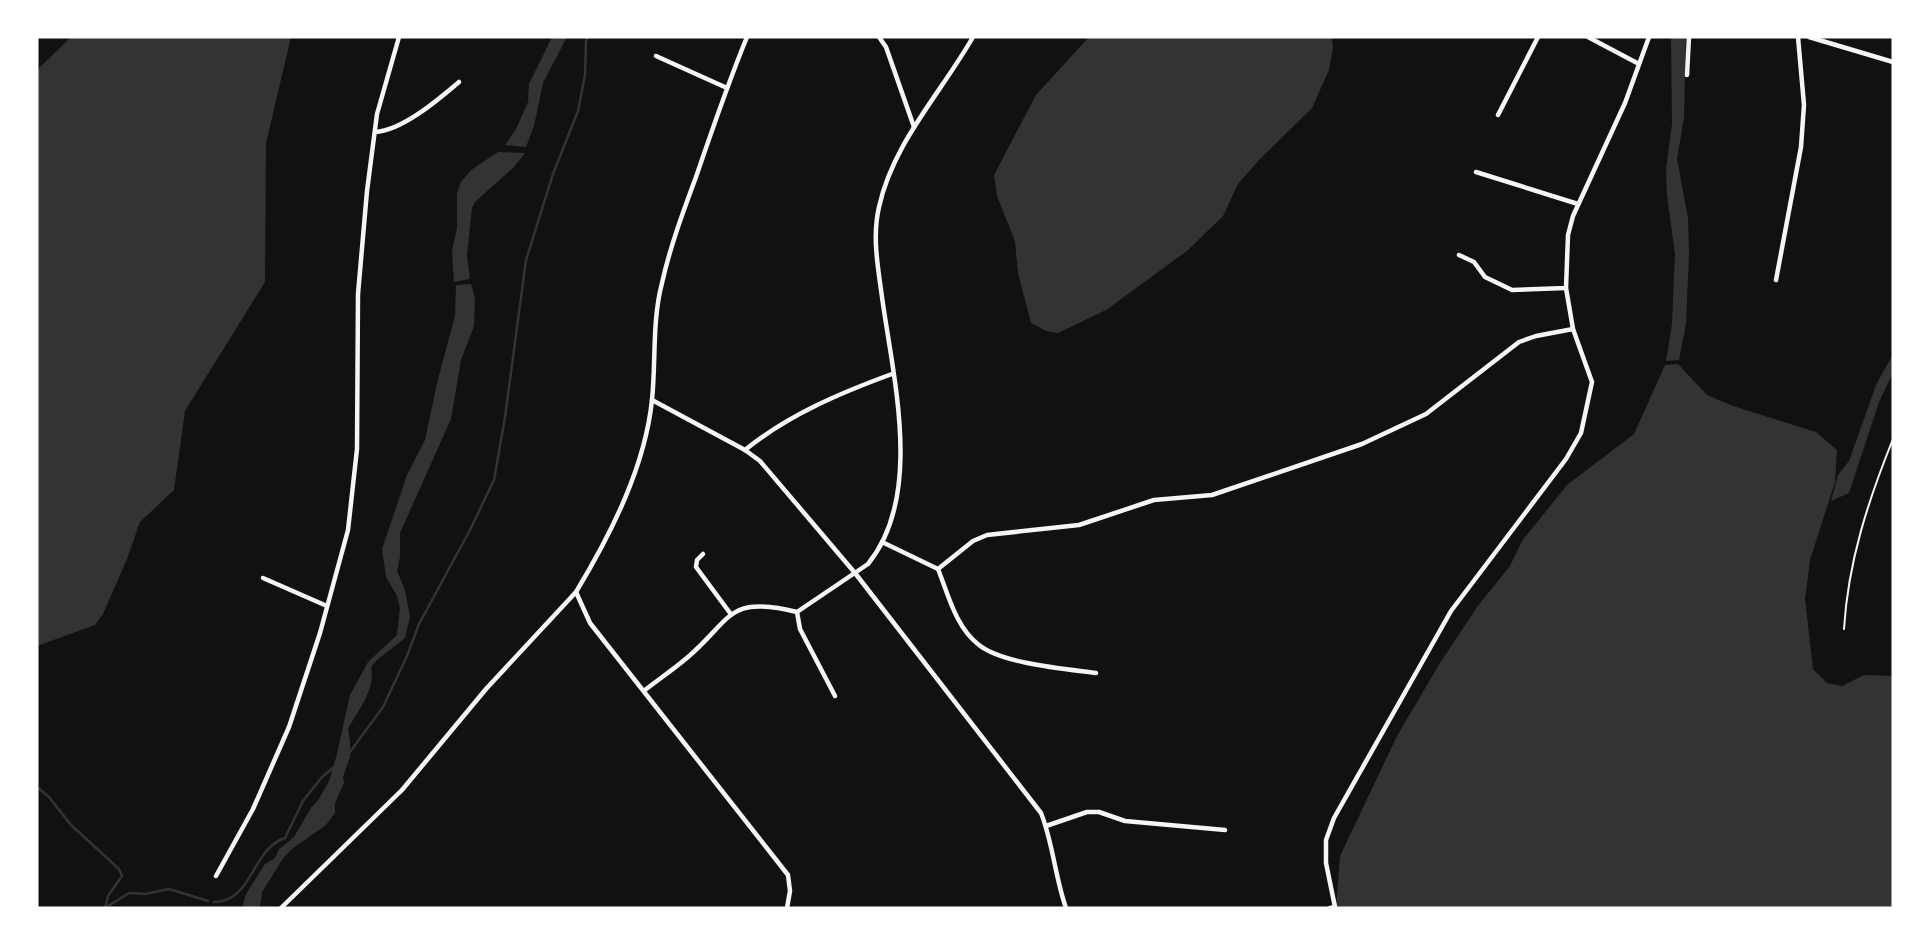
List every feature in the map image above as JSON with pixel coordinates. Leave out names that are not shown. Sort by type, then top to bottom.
[{"type":"street","points":[[216,876],[253,809],[289,727],[348,530],[357,449],[358,294],[375,131],[386,79],[400,37]]},
{"type":"street","points":[[281,908],[402,790],[471,706],[576,592],[623,501],[642,450],[652,400],[661,285],[681,218],[747,37]]},
{"type":"street","points":[[879,37],[886,47],[915,128]]},
{"type":"street","points":[[645,690],[688,657],[730,613],[755,606],[797,612],[868,564],[882,542],[900,494],[901,476],[892,374],[876,256],[878,208],[899,150],[973,37]]},
{"type":"street","points":[[1498,115],[1538,37]]},
{"type":"street","points":[[1588,37],[1640,64]]},
{"type":"street","points":[[1330,908],[1335,907],[1326,863],[1326,840],[1334,818],[1451,611],[1566,459],[1581,433],[1592,382],[1573,329],[1566,288],[1568,235],[1578,204],[1625,103],[1648,37]]},
{"type":"street","points":[[1687,75],[1689,37]]},
{"type":"street","points":[[1776,280],[1801,147],[1804,105],[1798,37]]},
{"type":"street","points":[[1809,37],[1827,39],[1893,62]]},
{"type":"street","points":[[656,56],[727,88]]},
{"type":"street","points":[[375,131],[386,131],[402,122],[439,99],[459,82]]},
{"type":"street","points":[[1476,172],[1578,204]]},
{"type":"street","points":[[1459,255],[1477,264],[1485,277],[1511,290],[1566,288]]},
{"type":"street","points":[[938,569],[974,541],[987,535],[1079,525],[1154,500],[1220,494],[1362,444],[1426,414],[1519,342],[1573,329]]},
{"type":"street","points":[[745,450],[805,411],[837,394],[892,374]]},
{"type":"street","points":[[652,400],[745,450],[760,461],[855,573],[1034,804],[1046,826],[1055,873],[1066,908]]},
{"type":"street","points":[[882,542],[938,569],[957,615],[981,647],[1027,663],[1096,673]]},
{"type":"street","points":[[703,554],[697,560],[696,567],[730,613]]},
{"type":"street","points":[[263,578],[327,606]]},
{"type":"street","points":[[576,592],[590,623],[788,874],[790,891],[787,908]]},
{"type":"street","points":[[797,612],[800,629],[835,696]]},
{"type":"street","points":[[1046,826],[1087,812],[1099,812],[1125,821],[1225,830]]},
{"type":"lane","points":[[1844,629],[1848,587],[1858,537],[1872,491],[1893,439]]},
{"type":"shaded area","points":[[71,37],[291,37],[266,143],[265,282],[185,411],[174,490],[140,522],[103,614],[95,625],[37,646],[37,70]]},
{"type":"shaded area","points":[[552,37],[567,37],[543,83],[534,126],[526,147],[505,145],[516,129],[528,102],[529,84]]},
{"type":"shaded area","points":[[1089,37],[1332,37],[1333,48],[1329,70],[1312,108],[1238,184],[1223,216],[1187,251],[1106,310],[1058,333],[1046,331],[1031,323],[1018,273],[1015,241],[997,196],[994,175],[1036,95]]},
{"type":"shaded area","points":[[1671,37],[1686,37],[1684,117],[1677,159],[1688,218],[1689,255],[1686,324],[1679,360],[1666,361],[1672,324],[1675,254],[1666,169],[1672,124]]},
{"type":"shaded area","points":[[498,152],[525,153],[514,167],[475,202],[467,255],[470,279],[454,282],[452,251],[457,228],[457,193],[461,182],[471,170]]},
{"type":"shaded area","points":[[471,284],[475,298],[474,326],[461,360],[451,419],[400,533],[397,571],[405,590],[410,617],[405,638],[371,667],[369,692],[348,729],[350,757],[343,777],[344,783],[335,803],[335,813],[326,825],[284,857],[262,892],[260,908],[242,908],[246,894],[265,864],[275,858],[279,849],[294,837],[319,799],[329,781],[350,695],[368,662],[397,635],[400,608],[397,596],[386,577],[382,549],[407,475],[425,440],[455,316],[456,285]]},
{"type":"shaded area","points":[[1893,354],[1893,373],[1879,402],[1849,493],[1831,501],[1838,475],[1849,461],[1876,385]]},
{"type":"shaded area","points":[[1678,364],[1707,395],[1816,432],[1837,450],[1835,482],[1810,560],[1805,599],[1813,669],[1827,683],[1842,686],[1864,675],[1893,676],[1893,908],[1336,908],[1340,856],[1397,736],[1440,663],[1477,607],[1510,566],[1522,541],[1567,485],[1634,434],[1665,365]]},
{"type":"waterway","points":[[347,756],[383,707],[419,624],[494,480],[526,260],[553,174],[578,111],[585,75],[588,37]]},
{"type":"waterway","points":[[214,902],[227,900],[237,894],[265,853],[285,838],[303,801],[322,777],[334,767]]},
{"type":"waterway","points":[[37,787],[49,797],[71,825],[119,869],[122,876],[108,896],[105,908]]},
{"type":"waterway","points":[[105,908],[129,893],[145,894],[169,889],[208,901]]}]
